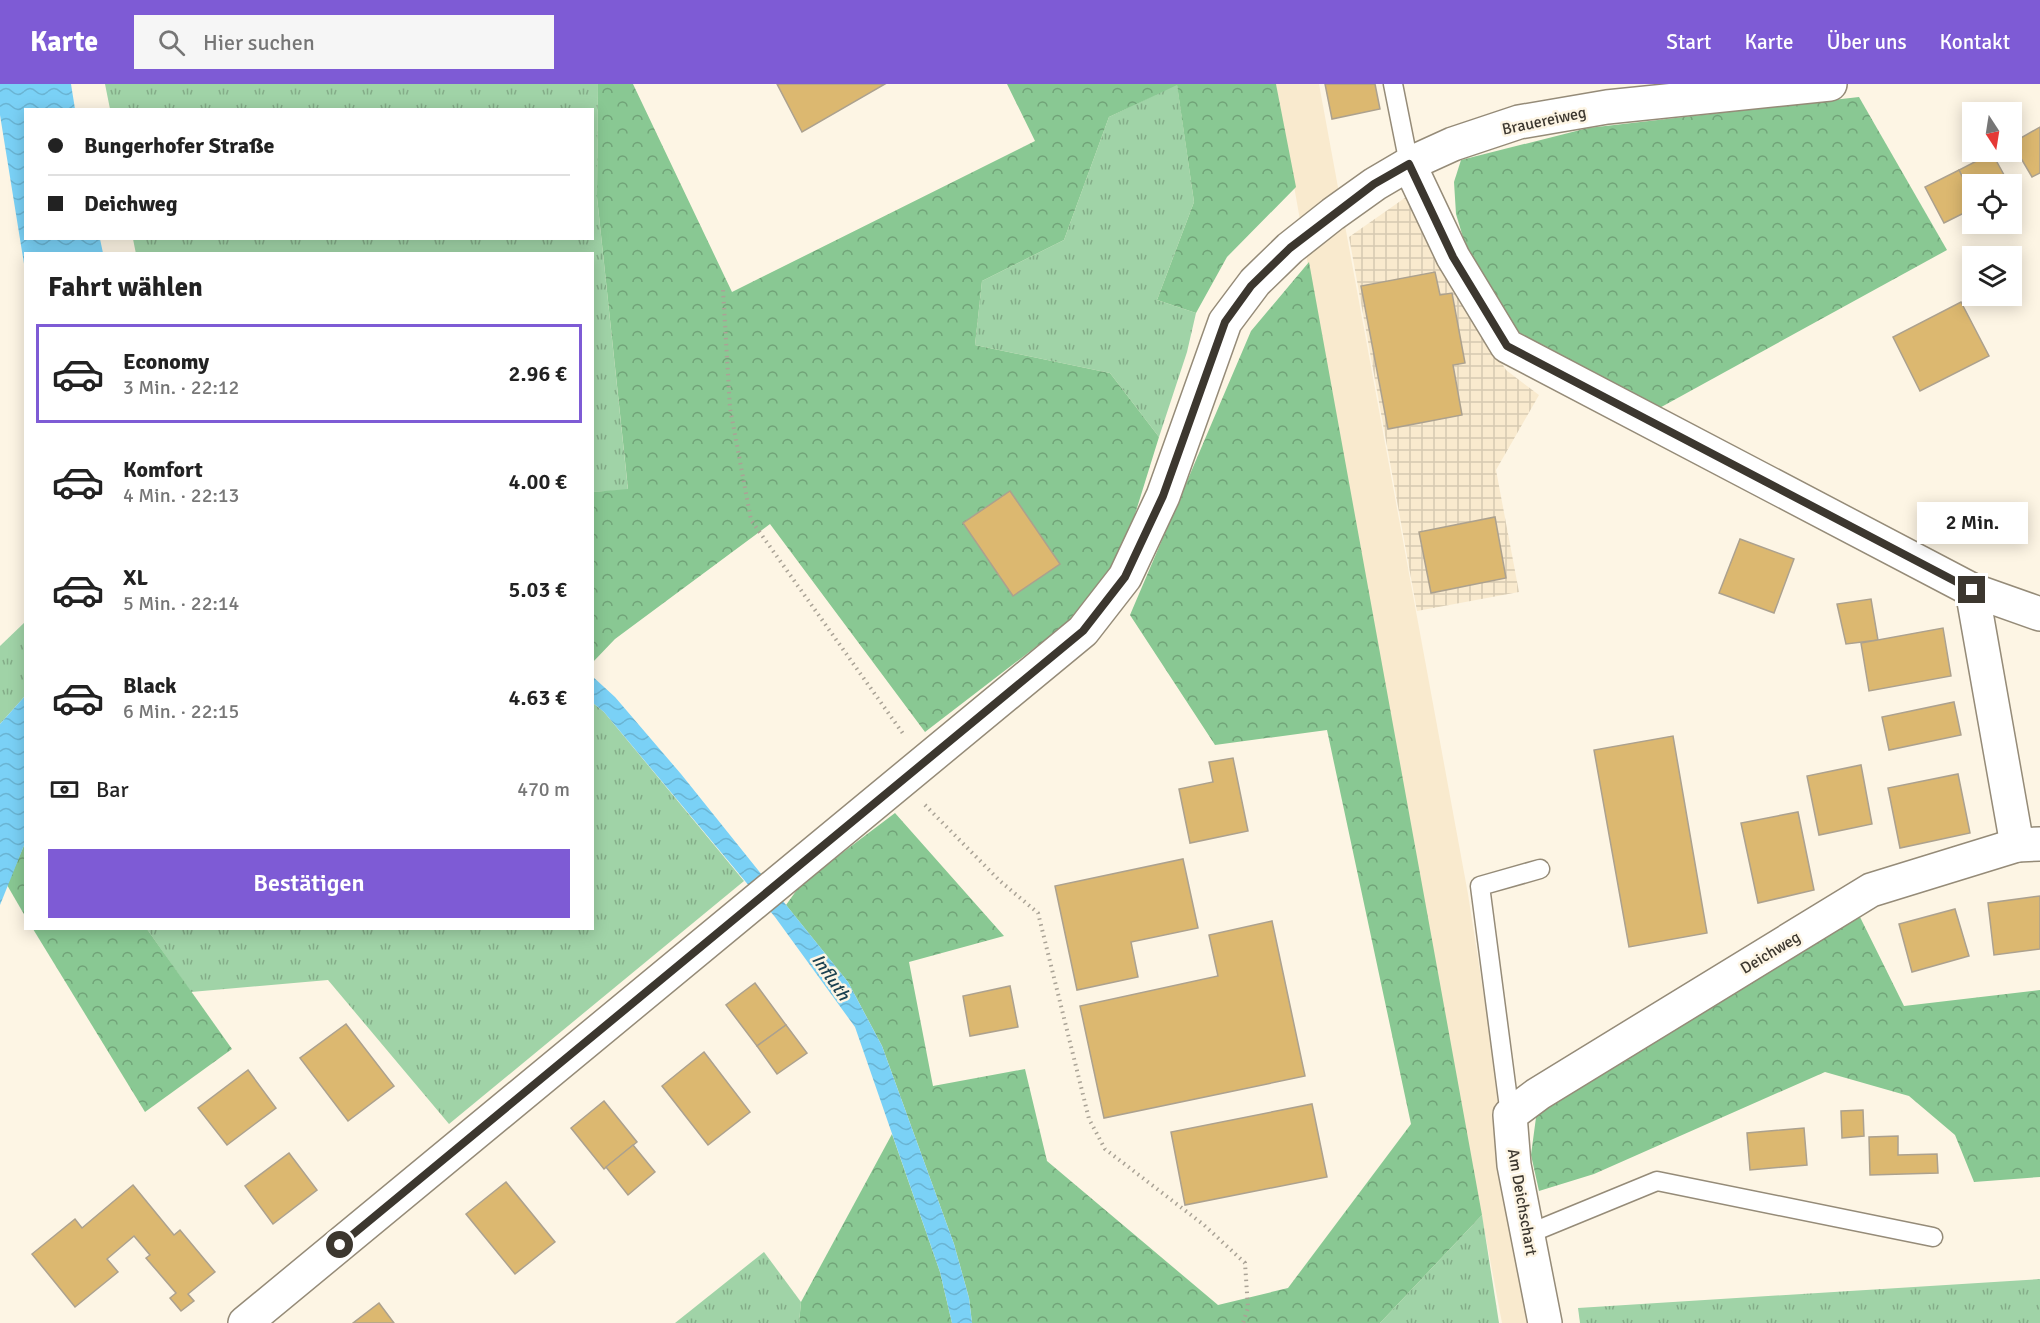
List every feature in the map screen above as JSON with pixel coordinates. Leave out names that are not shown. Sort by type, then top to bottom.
[{"type":"street","name":"Brauereiweg","points":[[245,1323],[1083,631],[1125,577],[1163,496],[1225,322],[1251,286],[1290,248],[1374,184],[1409,164],[1453,144],[1519,122],[1607,107],[1830,84]]},
{"type":"street","points":[[1409,164],[1453,257],[1507,346],[1972,590],[2040,614]]},
{"type":"street","name":"Deichweg","points":[[1510,1115],[1538,1094],[1871,890],[2028,844],[1972,590]]},
{"type":"street","name":"Am Deichschart","points":[[1510,1115],[1514,1165],[1545,1323]]},
{"type":"lane","points":[[1393,84],[1409,164]]},
{"type":"lane","points":[[1510,1115],[1480,886],[1540,869]]},
{"type":"lane","points":[[1528,1234],[1656,1181],[1933,1236]]},
{"type":"path","points":[[723,290],[730,408],[751,520],[912,772],[1000,881],[1038,913],[1089,1119],[1105,1149],[1204,1225],[1245,1263],[1248,1308],[1243,1323]]},
{"type":"shaded area","points":[[1276,84],[1319,84],[1468,894],[1491,1042],[1507,1185],[1530,1323],[1502,1323],[1393,747]]},
{"type":"shaded area","points":[[1409,195],[1468,308],[1506,370],[1539,395],[1496,470],[1519,592],[1417,611],[1349,237]]},
{"type":"green space","points":[[105,84],[598,84],[597,197],[628,490],[594,492],[594,252],[136,252],[133,240],[594,240],[594,108],[110,108]]},
{"type":"green space","points":[[598,84],[633,84],[732,292],[1035,141],[1007,84],[1276,84],[1296,187],[1227,257],[1196,313],[1157,300],[1194,202],[1177,85],[1109,117],[1064,240],[982,281],[975,345],[1110,373],[1159,437],[1123,553],[1067,623],[925,732],[770,524],[615,639],[594,661],[594,492],[628,489],[597,197]]},
{"type":"green space","points":[[1177,84],[1194,202],[1157,300],[1196,313],[1187,352],[1159,437],[1110,373],[975,345],[982,281],[1064,240],[1109,117]]},
{"type":"green space","points":[[1859,97],[1947,250],[1654,411],[1525,338],[1504,318],[1468,254],[1456,214],[1454,182],[1461,160],[1588,128]]},
{"type":"green space","points":[[1309,262],[1482,1215],[1380,1323],[972,1323],[969,1298],[954,1244],[882,1046],[848,982],[786,905],[801,884],[895,813],[1004,936],[909,962],[933,1086],[1025,1069],[1047,1161],[1218,1305],[1288,1288],[1411,1124],[1327,730],[1215,745],[1130,615],[1251,331]]},
{"type":"green space","points":[[24,623],[24,697],[0,724],[0,646]]},
{"type":"green space","points":[[594,704],[604,712],[744,881],[449,1124],[328,980],[191,992],[148,930],[594,930]]},
{"type":"green space","points":[[24,845],[24,914],[7,885]]},
{"type":"green space","points":[[1859,915],[1904,1006],[2040,990],[2040,1177],[1974,1182],[1955,1135],[1909,1096],[1825,1072],[1594,1174],[1539,1191],[1531,1155],[1537,1110]]},
{"type":"green space","points":[[34,930],[148,930],[232,1049],[145,1112]]},
{"type":"green space","points":[[892,1134],[940,1272],[952,1323],[799,1323],[801,1302]]},
{"type":"green space","points":[[1482,1215],[1499,1323],[1380,1323]]},
{"type":"green space","points":[[764,1252],[801,1302],[799,1323],[675,1323]]},
{"type":"green space","points":[[2040,1279],[2040,1323],[1580,1323],[1578,1308]]},
{"type":"water","points":[[0,84],[71,84],[75,108],[24,108],[24,240],[100,240],[103,252],[24,252],[24,264],[0,115]]},
{"type":"water","name":"Influth","points":[[594,678],[615,697],[681,774],[848,982],[882,1046],[954,1244],[969,1298],[972,1323],[952,1323],[940,1272],[855,1027],[775,917],[604,712],[594,704]]},
{"type":"water","points":[[24,697],[24,845],[0,905],[0,724]]},
{"type":"building","points":[[777,84],[885,84],[802,132]]},
{"type":"building","points":[[1325,84],[1375,84],[1380,109],[1332,119]]},
{"type":"building","points":[[2040,127],[2040,173],[2032,177],[2022,160],[2022,137]]},
{"type":"building","points":[[1975,162],[1997,162],[2004,174],[1962,174],[1962,176],[1959,170]]},
{"type":"building","points":[[1959,170],[1962,176],[1962,214],[1944,223],[1925,187]]},
{"type":"building","points":[[1435,272],[1440,295],[1452,293],[1465,363],[1453,365],[1462,415],[1388,429],[1361,286]]},
{"type":"building","points":[[1961,302],[1989,356],[1920,391],[1893,337]]},
{"type":"building","points":[[1010,491],[1060,564],[1013,596],[963,523]]},
{"type":"building","points":[[1495,517],[1506,578],[1431,593],[1419,532]]},
{"type":"building","points":[[1740,539],[1794,559],[1774,613],[1719,593]]},
{"type":"building","points":[[1871,599],[1878,640],[1846,644],[1837,604]]},
{"type":"building","points":[[1943,628],[1951,676],[1869,691],[1861,643]]},
{"type":"building","points":[[1954,702],[1961,735],[1889,750],[1882,717]]},
{"type":"building","points":[[1673,736],[1707,933],[1629,947],[1594,750]]},
{"type":"building","points":[[1233,758],[1248,831],[1190,843],[1179,789],[1213,782],[1209,762]]},
{"type":"building","points":[[1861,765],[1872,824],[1819,835],[1807,776]]},
{"type":"building","points":[[1958,774],[1970,833],[1900,848],[1888,788]]},
{"type":"building","points":[[1798,812],[1814,890],[1758,903],[1741,823]]},
{"type":"building","points":[[1183,859],[1198,928],[1131,942],[1138,977],[1077,990],[1055,886]]},
{"type":"building","points":[[2040,896],[2040,949],[1994,955],[1988,903]]},
{"type":"building","points":[[1955,909],[1969,956],[1912,972],[1899,924]]},
{"type":"building","points":[[1272,921],[1305,1076],[1104,1118],[1080,1006],[1218,976],[1209,935]]},
{"type":"building","points":[[755,983],[786,1025],[757,1046],[726,1005]]},
{"type":"building","points":[[1010,986],[1018,1027],[970,1036],[963,996]]},
{"type":"building","points":[[346,1024],[394,1086],[348,1121],[300,1058]]},
{"type":"building","points":[[786,1025],[807,1053],[777,1074],[757,1046]]},
{"type":"building","points":[[704,1052],[750,1112],[708,1145],[662,1086]]},
{"type":"building","points":[[248,1070],[276,1108],[227,1145],[198,1108]]},
{"type":"building","points":[[604,1101],[637,1142],[604,1169],[571,1128]]},
{"type":"building","points":[[1312,1104],[1327,1177],[1185,1205],[1171,1132]]},
{"type":"building","points":[[1863,1110],[1864,1136],[1842,1138],[1841,1111]]},
{"type":"building","points":[[1804,1128],[1807,1165],[1750,1170],[1747,1133]]},
{"type":"building","points":[[1898,1136],[1898,1155],[1937,1154],[1938,1173],[1870,1175],[1869,1137]]},
{"type":"building","points":[[633,1145],[655,1172],[628,1195],[606,1167]]},
{"type":"building","points":[[289,1153],[317,1190],[273,1224],[245,1186]]},
{"type":"building","points":[[506,1182],[555,1242],[515,1274],[466,1214]]},
{"type":"building","points":[[133,1185],[174,1235],[180,1230],[215,1272],[188,1294],[194,1301],[181,1311],[170,1298],[176,1293],[146,1258],[150,1255],[134,1236],[107,1259],[118,1272],[75,1307],[32,1254],[75,1219],[82,1228]]},
{"type":"building","points":[[379,1303],[394,1323],[353,1323]]},
{"type":"route","points":[[340,1245],[1083,631],[1125,577],[1163,496],[1225,322],[1251,286],[1290,248],[1374,184],[1409,164],[1453,257],[1507,346],[1972,590]]}]
